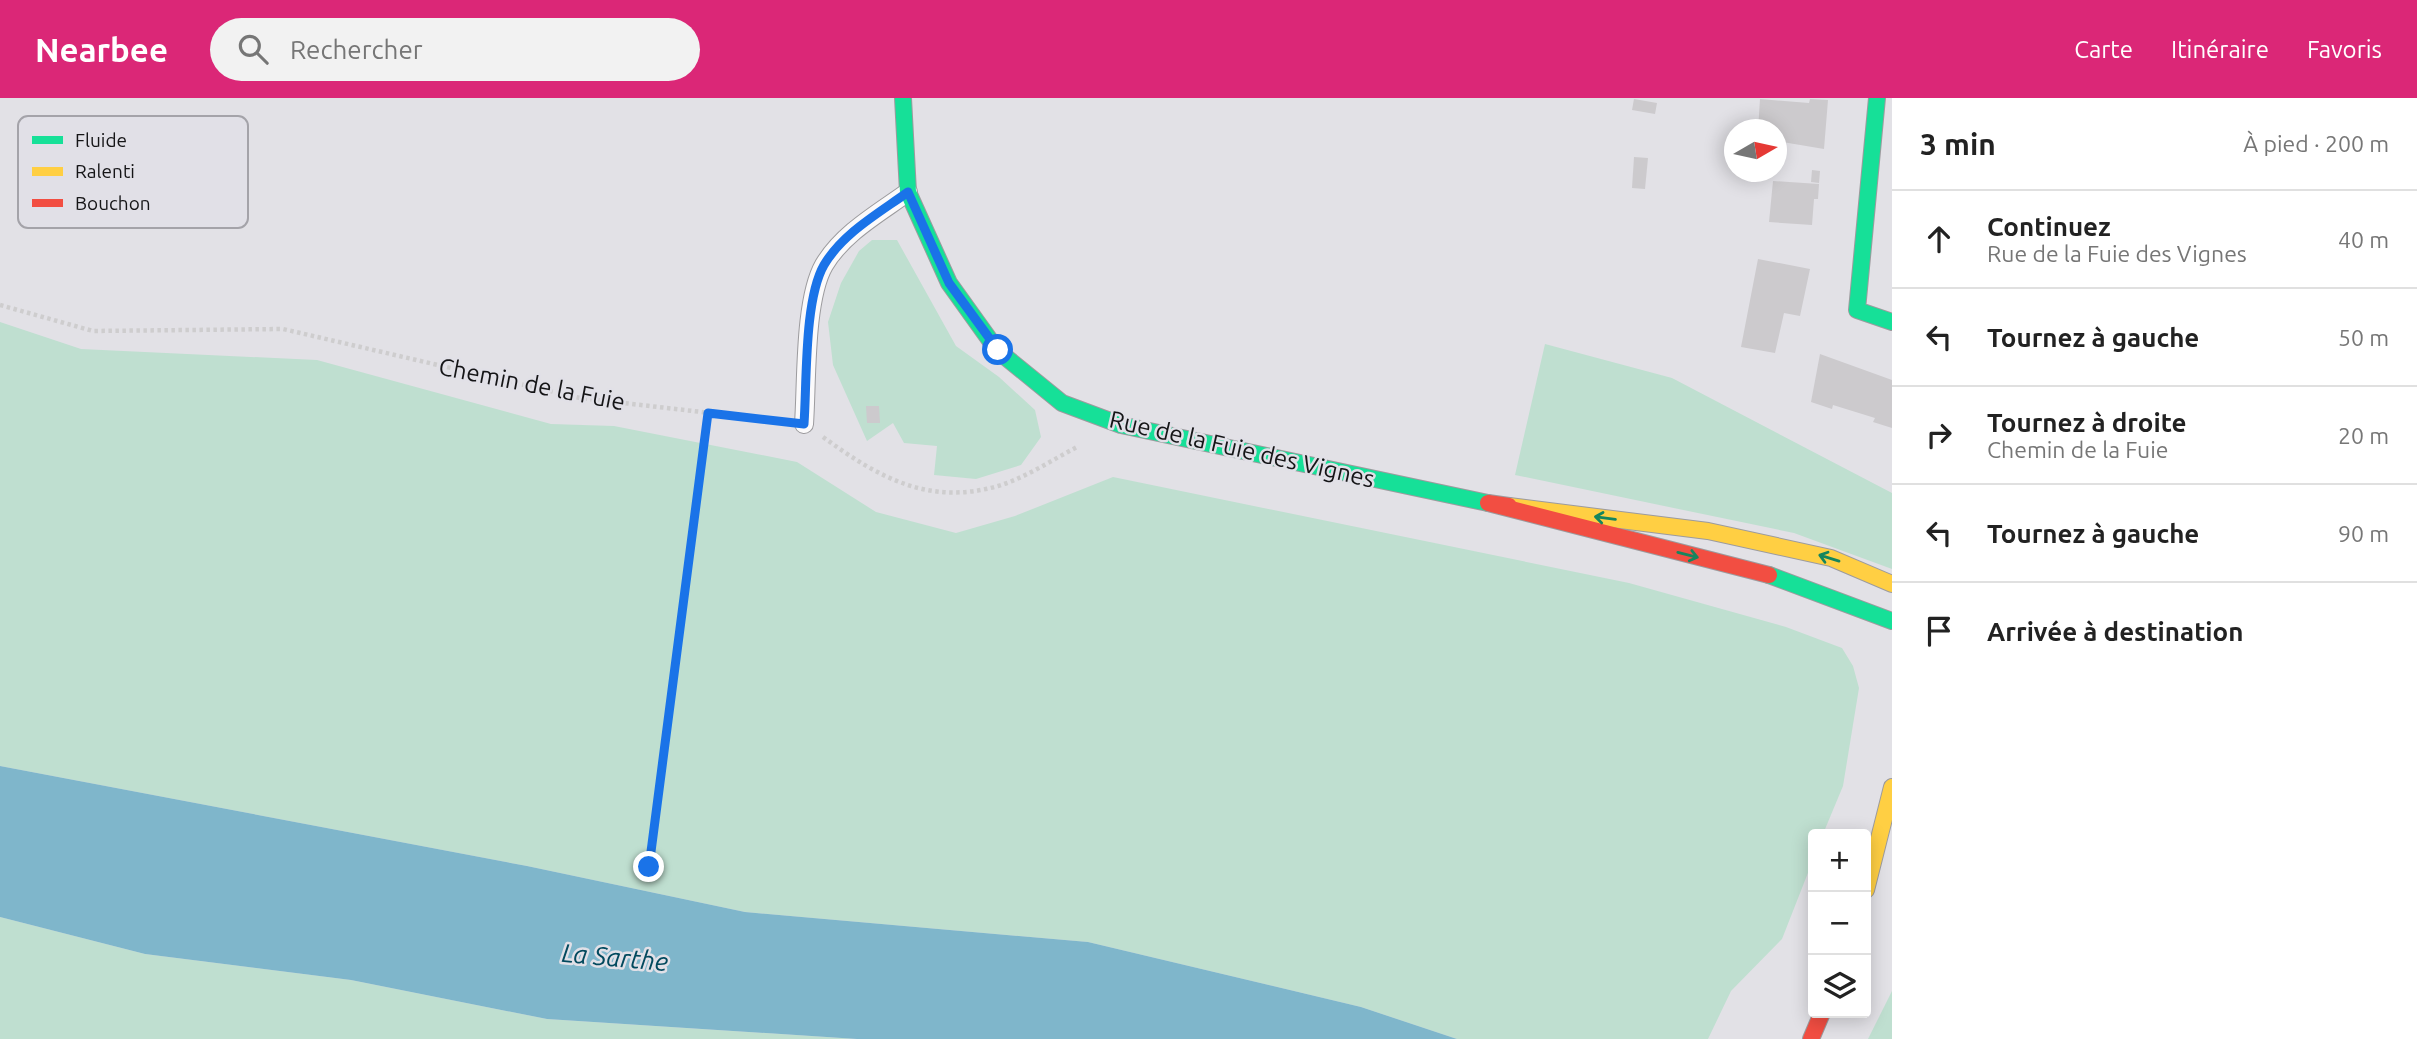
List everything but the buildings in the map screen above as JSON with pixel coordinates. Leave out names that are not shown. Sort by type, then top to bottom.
[{"type":"street","name":"Rue de la Fuie des Vignes","points":[[903,98],[908,192],[949,283],[998,350],[1062,403],[1121,425],[1488,503],[1790,581],[1892,621]]},
{"type":"street","points":[[1877,98],[1857,310],[1892,322]]},
{"type":"street","name":"Rue de la Fuie des Vignes","points":[[1488,503],[1708,531],[1831,558],[1892,584]]},
{"type":"street","points":[[1871,870],[1892,788]]},
{"type":"street","points":[[1871,908],[1887,876]]},
{"type":"street","points":[[1811,1039],[1820,1018]]},
{"type":"lane","points":[[804,424],[813,296],[824,265],[852,233],[908,192]]},
{"type":"path","name":"Chemin de la Fuie","points":[[0,305],[93,331],[283,329],[580,398],[804,424],[843,452],[896,483],[936,493],[999,486],[1121,425]]},
{"type":"path","points":[[649,867],[708,413]]},
{"type":"green space","points":[[872,240],[897,240],[956,346],[999,377],[1035,410],[1041,437],[1021,465],[976,479],[934,475],[937,446],[904,443],[893,423],[867,441],[833,365],[828,322],[841,283],[859,251]]},
{"type":"green space","points":[[0,322],[81,349],[317,360],[551,424],[614,426],[797,462],[876,512],[956,533],[1015,516],[1113,477],[1629,583],[1786,627],[1842,648],[1853,666],[1859,688],[1843,786],[1825,829],[1808,829],[1808,873],[1782,939],[1731,991],[1708,1039],[1457,1039],[1361,1007],[1088,942],[745,912],[527,866],[0,766]]},
{"type":"green space","points":[[1545,344],[1672,378],[1892,493],[1892,569],[1794,533],[1515,475]]},
{"type":"green space","points":[[0,917],[145,954],[351,980],[547,1019],[857,1039],[0,1039]]},
{"type":"green space","points":[[1892,991],[1892,1039],[1868,1039]]},
{"type":"water","name":"La Sarthe","points":[[0,766],[527,866],[745,912],[1088,942],[1361,1007],[1457,1039],[857,1039],[547,1019],[351,980],[145,954],[0,917]]},
{"type":"traffic: fast","points":[[903,98],[908,192],[949,283],[997,350],[1062,403],[1121,425],[1488,503]]},
{"type":"traffic: fast","points":[[1877,98],[1857,310],[1892,322]]},
{"type":"traffic: fast","points":[[1769,575],[1892,621]]},
{"type":"traffic: slow","points":[[1509,506],[1708,531],[1831,558],[1892,584]]},
{"type":"traffic: slow","points":[[1871,870],[1892,787]]},
{"type":"traffic: jam","points":[[1509,506],[1488,503],[1769,575]]},
{"type":"traffic: jam","points":[[1811,1039],[1820,1018]]},
{"type":"route","points":[[649,867],[708,413],[804,424],[813,296],[824,265],[852,233],[908,192],[949,283],[998,350]]}]
